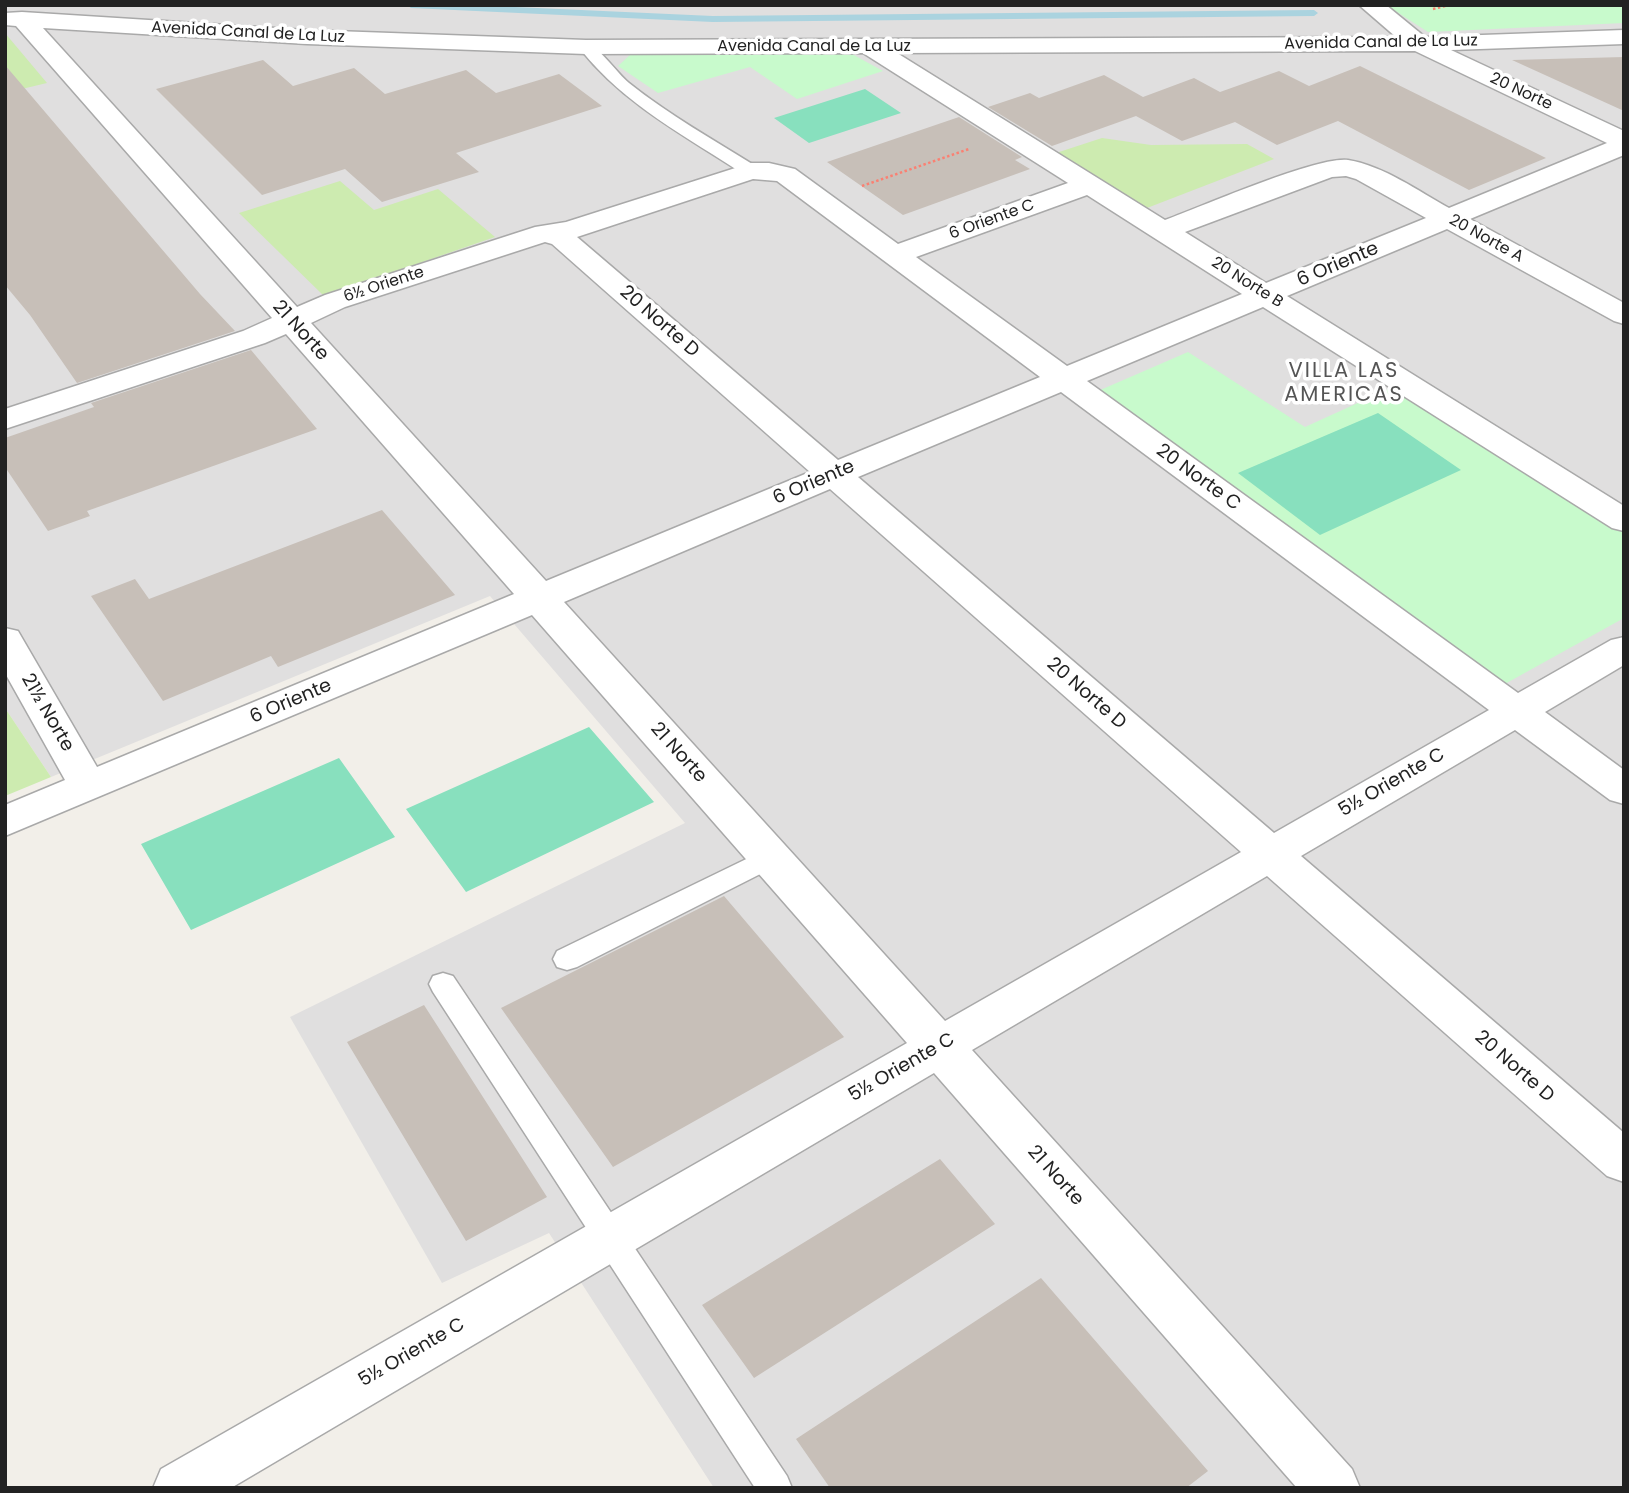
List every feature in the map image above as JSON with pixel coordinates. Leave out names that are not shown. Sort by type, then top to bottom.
[{"type":"street","points":[[1371,5],[1419,44]]},
{"type":"street","name":"Avenida Canal de La Luz","points":[[14,19],[307,37],[586,47],[1419,44],[1624,37]]},
{"type":"street","name":"21 Norte","points":[[14,19],[291,320],[1333,1488]]},
{"type":"street","name":"20 Norte","points":[[1419,44],[1624,143]]},
{"type":"street","name":"20 Norte B","points":[[870,47],[1624,521]]},
{"type":"street","name":"6 Oriente","points":[[5,821],[1448,219],[1624,143]]},
{"type":"street","name":"20 Norte A","points":[[1164,231],[1328,169],[1346,168],[1365,173],[1624,315]]},
{"type":"street","name":"6½ Oriente","points":[[5,420],[254,337],[335,301],[545,233],[570,230],[760,171]]},
{"type":"street","name":"20 Norte C","points":[[760,171],[786,175],[1624,790]]},
{"type":"street","name":"6 Oriente C","points":[[894,255],[1089,184]]},
{"type":"street","name":"20 Norte D","points":[[545,233],[562,238],[1624,1162]]},
{"type":"street","name":"21½ Norte","points":[[5,640],[88,786]]},
{"type":"street","name":"5½ Oriente C","points":[[180,1488],[1624,649]]},
{"type":"lane","points":[[586,47],[597,63],[639,98],[760,171]]},
{"type":"lane","points":[[566,959],[771,858]]},
{"type":"lane","points":[[443,984],[775,1488]]},
{"type":"path","points":[[820,201],[1010,135]]},
{"type":"shaded area","points":[[5,5],[1624,5],[1624,1488],[714,1488],[549,1233],[442,1283],[290,1017],[685,823],[490,596],[51,777],[5,708]]},
{"type":"green space","points":[[1386,5],[1624,5],[1624,23],[1428,32]]},
{"type":"green space","points":[[5,33],[47,83],[5,93]]},
{"type":"green space","points":[[631,54],[852,54],[883,71],[797,99],[750,67],[658,93],[618,66]]},
{"type":"green space","points":[[865,89],[901,113],[809,143],[774,118]]},
{"type":"green space","points":[[1102,138],[1151,145],[1247,144],[1274,159],[1147,208],[1056,153]]},
{"type":"green space","points":[[340,181],[374,210],[438,189],[495,237],[324,296],[239,213]]},
{"type":"green space","points":[[1188,352],[1305,427],[1393,387],[1624,532],[1624,618],[1503,685],[1098,391]]},
{"type":"green space","points":[[1378,413],[1461,470],[1320,535],[1238,473]]},
{"type":"green space","points":[[5,708],[51,777],[5,796]]},
{"type":"green space","points":[[589,727],[654,802],[466,892],[406,809]]},
{"type":"green space","points":[[339,758],[395,837],[191,930],[141,844]]},
{"type":"building","points":[[1624,57],[1624,111],[1512,60]]},
{"type":"building","points":[[263,60],[293,86],[354,68],[385,94],[466,70],[496,93],[559,74],[602,106],[456,153],[479,172],[382,202],[345,169],[262,195],[156,89]]},
{"type":"building","points":[[5,65],[200,294],[235,331],[77,383],[30,315],[5,285]]},
{"type":"building","points":[[1360,66],[1546,158],[1469,190],[1338,121],[1277,145],[1235,122],[1182,141],[1136,116],[1052,146],[988,107],[1030,93],[1039,98],[1104,75],[1143,97],[1194,78],[1220,92],[1279,71],[1309,86]]},
{"type":"building","points":[[959,117],[1022,157],[1015,160],[1030,169],[903,215],[827,162]]},
{"type":"building","points":[[251,350],[317,429],[87,511],[90,516],[48,531],[5,467],[5,438],[94,407],[91,403]]},
{"type":"building","points":[[382,510],[455,595],[278,667],[271,656],[163,701],[91,596],[135,579],[149,599]]},
{"type":"building","points":[[724,896],[844,1037],[613,1167],[501,1008]]},
{"type":"building","points":[[424,1005],[547,1197],[466,1241],[347,1042]]},
{"type":"building","points":[[940,1159],[995,1224],[754,1378],[702,1305]]},
{"type":"building","points":[[1041,1278],[1208,1471],[1186,1488],[830,1488],[796,1439]]},
{"type":"waterway","points":[[411,5],[713,19],[1314,13]]},
{"type":"district","name":"VILLA LAS AMERICAS","points":[[1344,384]]}]
